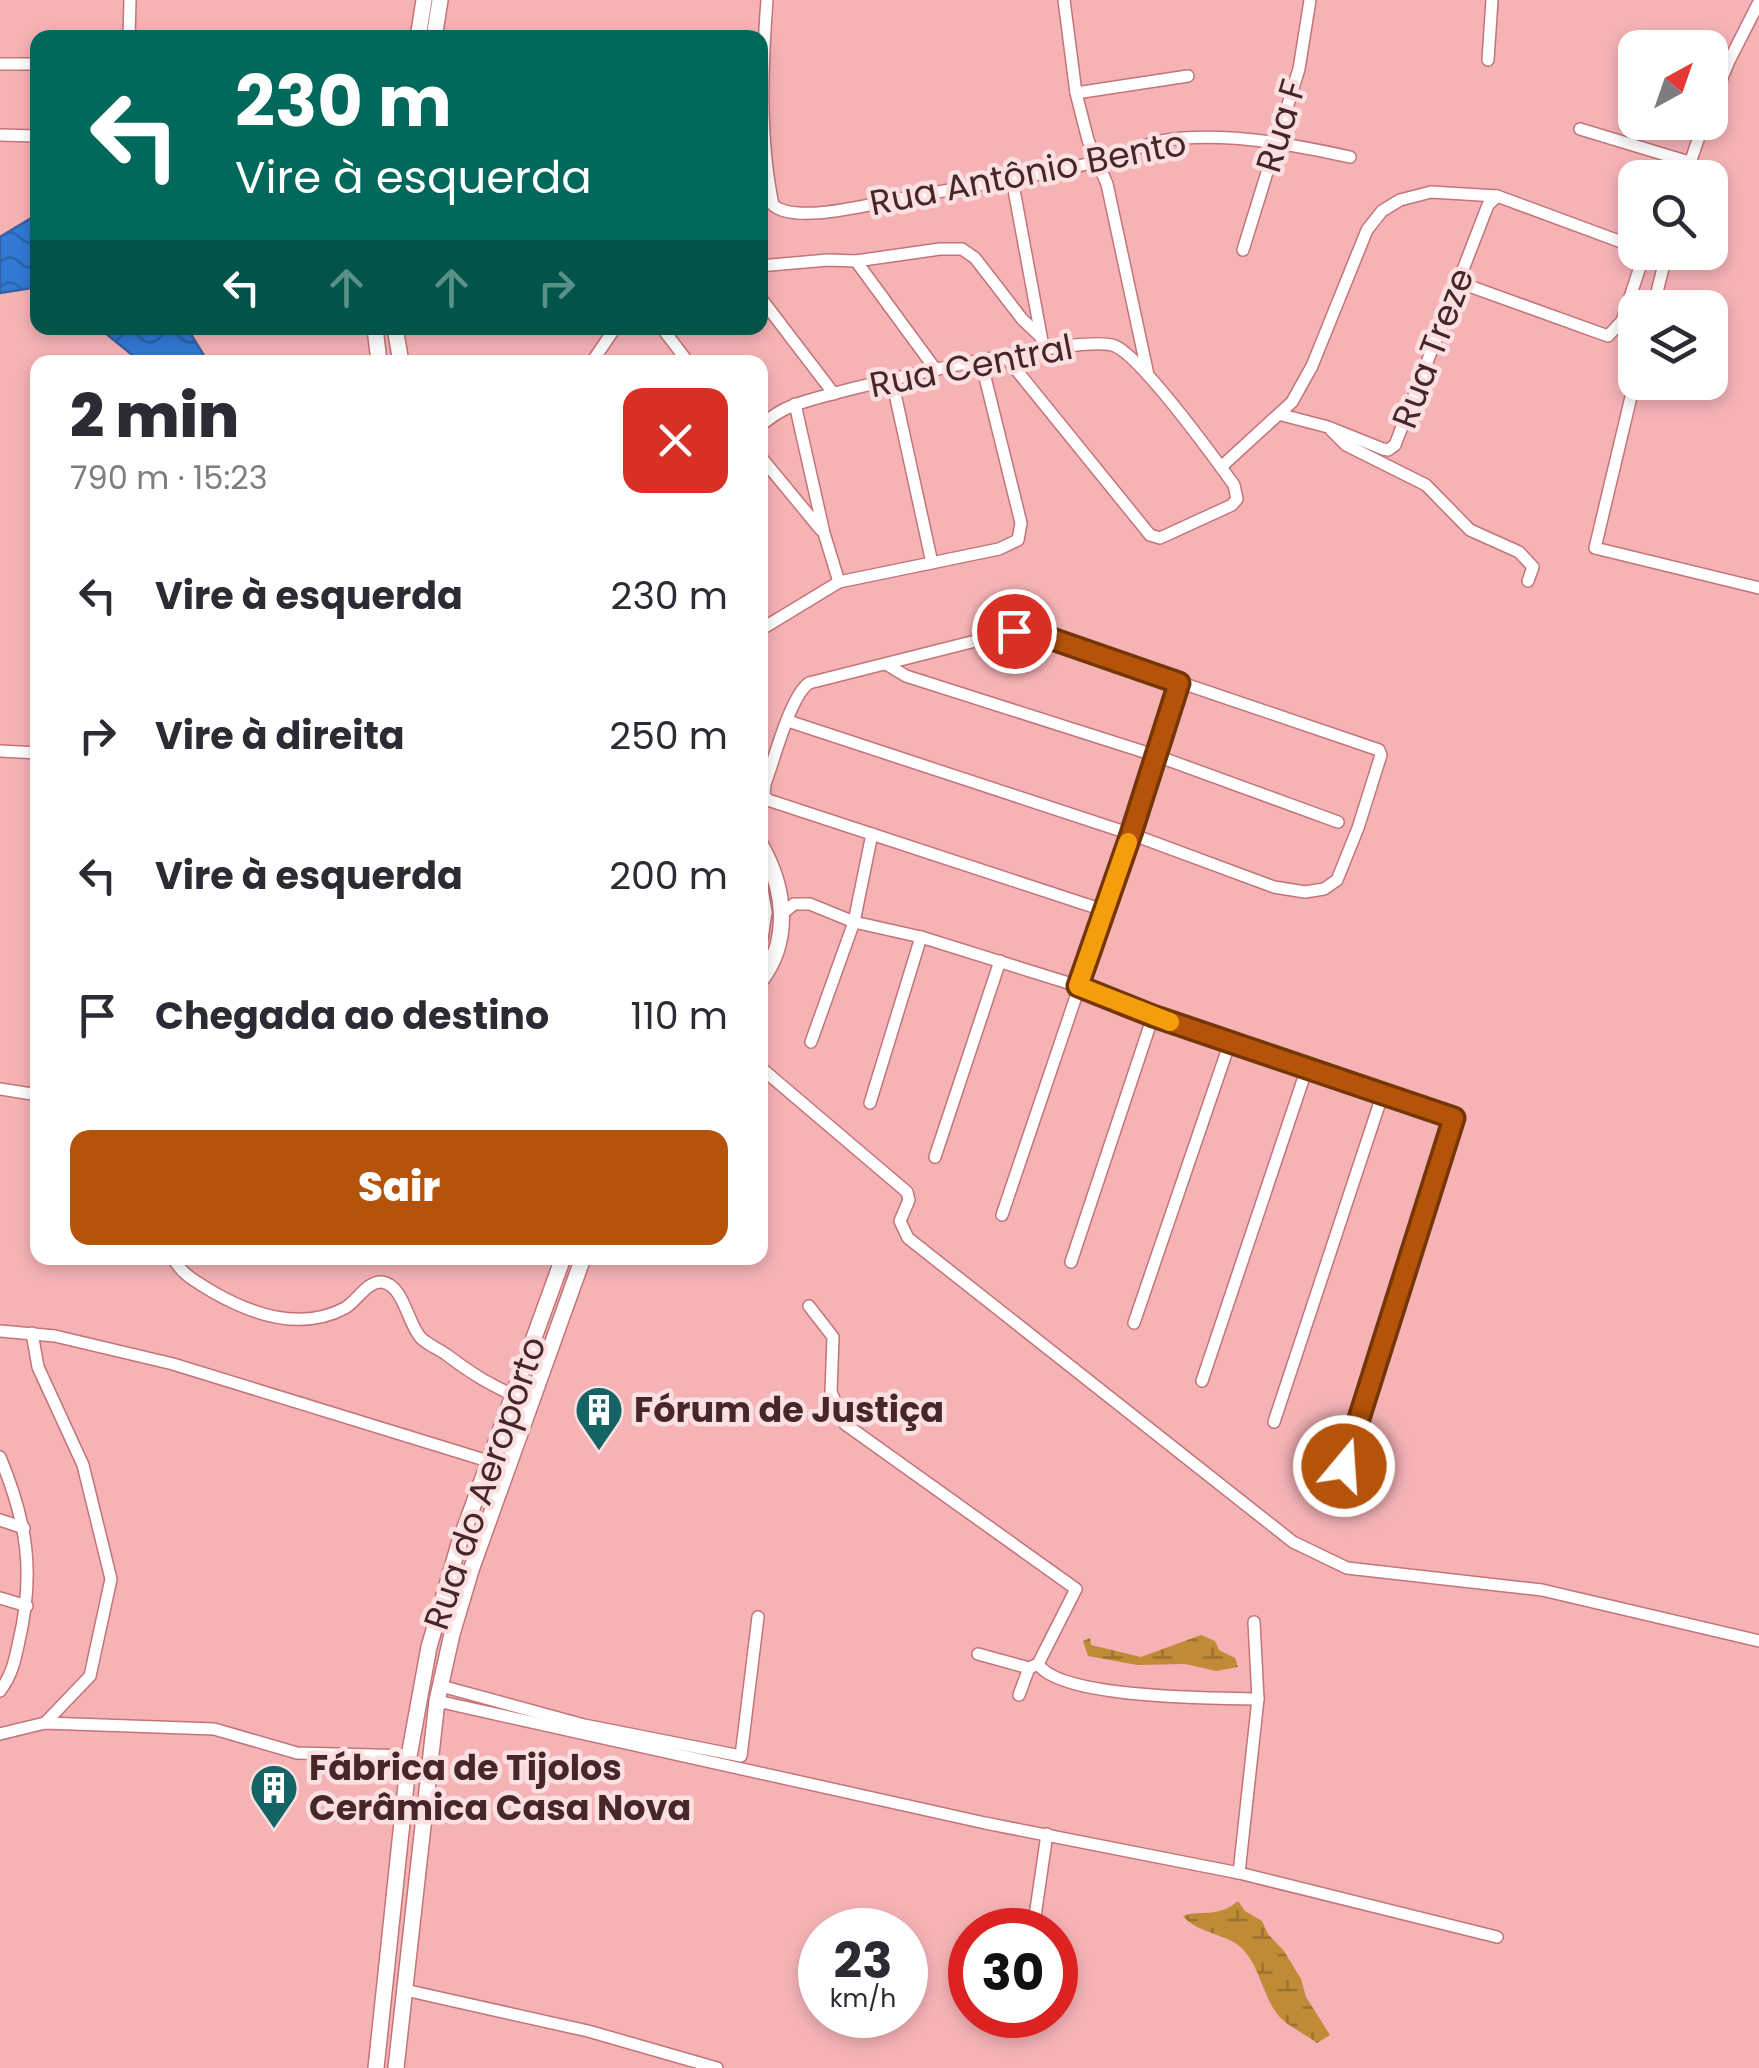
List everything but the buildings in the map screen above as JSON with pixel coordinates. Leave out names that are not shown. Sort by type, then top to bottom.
[{"type":"main road","points":[[419,30],[424,0]]},
{"type":"main road","points":[[435,30],[440,0]]},
{"type":"main road","points":[[768,860],[775,874],[782,914],[778,947],[768,972]]},
{"type":"main road","name":"Rua do Aeroporto","points":[[376,2068],[409,1756],[442,1596],[560,1265]]},
{"type":"main road","name":"Rua do Aeroporto","points":[[396,2068],[439,1694],[456,1620],[581,1265]]},
{"type":"main road","points":[[475,1498],[496,1502]]},
{"type":"street","points":[[129,30],[130,0]]},
{"type":"street","name":"Rua Antônio Bento","points":[[764,30],[766,0]]},
{"type":"street","points":[[1064,0],[1076,93],[1088,140],[1107,184],[1148,375]]},
{"type":"street","name":"Rua F","points":[[1243,250],[1299,69],[1310,0]]},
{"type":"street","points":[[1488,60],[1492,0]]},
{"type":"street","points":[[1728,63],[1759,2]]},
{"type":"street","points":[[0,64],[30,64]]},
{"type":"street","points":[[1076,93],[1188,76]]},
{"type":"street","points":[[1580,128],[1683,160]]},
{"type":"street","points":[[0,135],[30,136]]},
{"type":"street","name":"Rua Antônio Bento","points":[[768,146],[773,204],[785,213],[812,213],[1012,179],[1183,138],[1277,142],[1350,157]]},
{"type":"street","points":[[1012,179],[1043,344]]},
{"type":"street","points":[[1004,356],[1146,532],[1160,538],[1232,505],[1237,493],[1221,468],[1282,415],[1304,383],[1367,230],[1382,211],[1400,200],[1430,192],[1497,196],[1618,242]]},
{"type":"street","name":"Rua Treze","points":[[1282,415],[1328,426],[1383,449],[1395,445],[1488,205],[1497,196]]},
{"type":"street","points":[[768,265],[856,261],[962,249],[975,258],[1043,344]]},
{"type":"street","points":[[856,261],[936,370]]},
{"type":"street","points":[[1458,282],[1603,335],[1613,334],[1622,322],[1639,270]]},
{"type":"street","points":[[768,308],[834,394]]},
{"type":"street","points":[[667,335],[683,355]]},
{"type":"street","name":"Rua Central","points":[[768,421],[795,404],[1043,344],[1107,343],[1119,348],[1148,375],[1221,468]]},
{"type":"street","points":[[768,625],[839,582],[999,549],[1018,540],[1022,532],[981,361]]},
{"type":"street","points":[[892,380],[932,563]]},
{"type":"street","points":[[1630,400],[1596,548],[1759,588]]},
{"type":"street","points":[[795,404],[839,582]]},
{"type":"street","points":[[1328,426],[1346,444],[1426,484],[1470,530],[1518,552],[1533,567],[1528,581]]},
{"type":"street","points":[[768,466],[824,533]]},
{"type":"street","points":[[768,776],[788,721],[800,689],[808,683],[1014,631],[1032,632],[1379,750],[1381,762],[1337,880],[1305,892],[1274,887],[1131,834],[788,721]]},
{"type":"street","points":[[886,664],[906,676],[1157,756],[1338,822]]},
{"type":"street","points":[[1002,1214],[1179,683]]},
{"type":"street","points":[[0,751],[30,752]]},
{"type":"street","points":[[768,804],[1103,910]]},
{"type":"street","points":[[811,1042],[854,922],[872,834]]},
{"type":"street","points":[[782,914],[794,904],[810,904],[854,922],[921,937],[1078,986],[1153,1016],[1450,1115],[1455,1123],[1344,1466]]},
{"type":"street","points":[[870,1103],[921,937]]},
{"type":"street","points":[[935,1157],[1000,961]]},
{"type":"street","points":[[1070,1262],[1153,1016]]},
{"type":"street","points":[[1134,1323],[1230,1042]]},
{"type":"street","points":[[1202,1381],[1307,1068]]},
{"type":"street","points":[[768,1073],[907,1192],[909,1200],[900,1221],[908,1238],[1293,1542],[1347,1568],[1542,1590],[1759,1641]]},
{"type":"street","points":[[0,1089],[30,1094]]},
{"type":"street","points":[[1274,1422],[1383,1092]]},
{"type":"street","points":[[179,1265],[187,1277],[240,1308],[279,1318],[307,1320],[327,1315],[348,1307],[372,1285],[381,1282],[392,1286],[421,1338],[477,1379],[513,1395]]},
{"type":"street","points":[[809,1306],[833,1337],[831,1392],[846,1424],[1076,1589],[1019,1695]]},
{"type":"street","points":[[0,1330],[92,1343],[173,1364],[488,1461]]},
{"type":"street","points":[[32,1333],[38,1367],[83,1465],[112,1579],[90,1676],[46,1722]]},
{"type":"street","points":[[0,1457],[24,1528],[29,1564],[27,1606],[11,1677],[0,1692]]},
{"type":"street","points":[[0,1520],[24,1528]]},
{"type":"street","points":[[0,1598],[27,1606]]},
{"type":"street","points":[[439,1694],[741,1756],[758,1617]]},
{"type":"street","points":[[1239,1873],[1258,1699],[1254,1622]]},
{"type":"street","points":[[978,1654],[1034,1666],[1055,1679],[1108,1690],[1161,1697],[1258,1699]]},
{"type":"street","points":[[439,1694],[985,1823],[1239,1873],[1496,1937]]},
{"type":"street","points":[[0,1734],[46,1722],[214,1729],[297,1753],[409,1756]]},
{"type":"street","points":[[1036,1908],[1047,1834]]},
{"type":"street","points":[[405,1990],[506,2010],[717,2068]]},
{"type":"green space","points":[[1201,1635],[1235,1658],[1238,1667],[1216,1671],[1185,1664],[1137,1665],[1088,1656],[1083,1641],[1090,1638],[1091,1645],[1141,1657]]},
{"type":"green space","points":[[1238,1901],[1245,1911],[1262,1921],[1284,1951],[1330,2035],[1317,2043],[1286,2023],[1273,2007],[1245,1952],[1183,1916],[1216,1912]]},
{"type":"water","points":[[30,219],[30,288],[0,293],[0,237]]},
{"type":"water","points":[[108,335],[191,335],[204,355],[132,355]]},
{"type":"slow traffic","points":[[1128,842],[1078,986],[1170,1022]]},
{"type":"place","name":"Fórum de Justiça","points":[[599,1452]]},
{"type":"place","name":"Fábrica de Tijolos Cerâmica Casa Nova","points":[[274,1830]]},
{"type":"route","points":[[1014,631],[1032,632],[1179,683],[1078,986],[1153,1016],[1454,1118],[1344,1466]]}]
